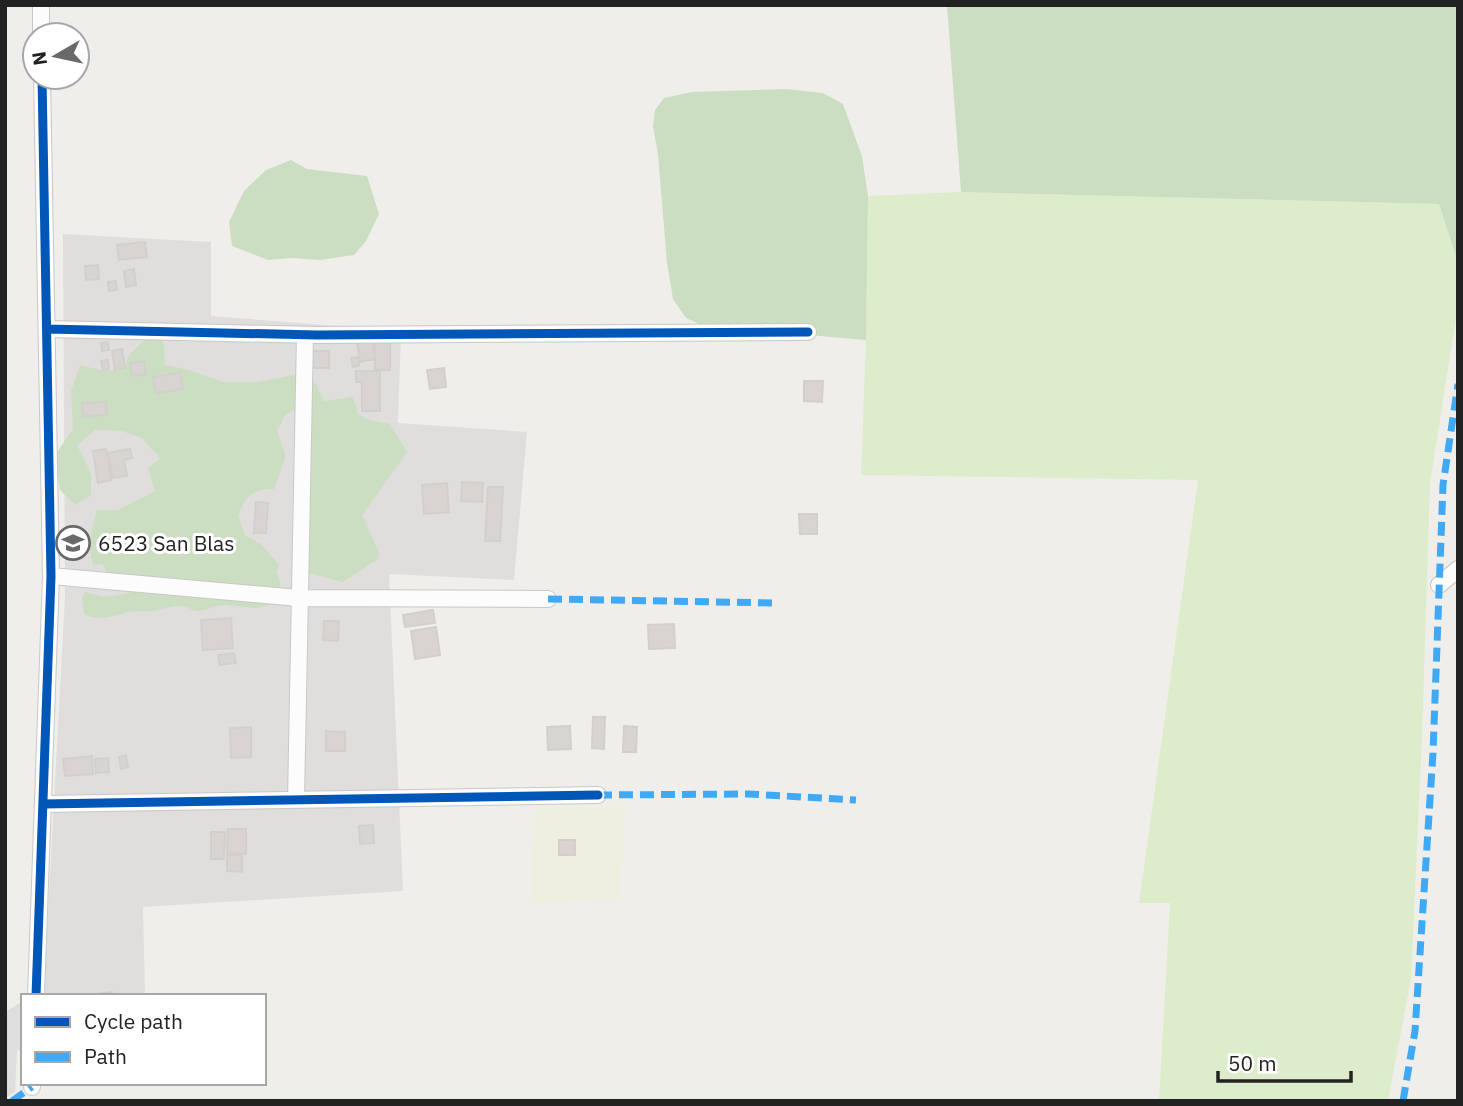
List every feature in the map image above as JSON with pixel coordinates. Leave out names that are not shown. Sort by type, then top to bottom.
[{"type":"street","points":[[36,994],[51,576],[42,91]]},
{"type":"street","points":[[47,328],[304,335],[808,332]]},
{"type":"street","points":[[296,800],[304,335]]},
{"type":"street","points":[[1440,585],[1458,569]]},
{"type":"street","points":[[51,576],[299,598],[548,599]]},
{"type":"street","points":[[43,804],[598,794]]},
{"type":"shaded area","points":[[63,234],[211,242],[211,316],[401,331],[398,423],[527,432],[514,580],[389,574],[403,891],[143,907],[145,994],[34,994],[44,987],[65,597]]},
{"type":"shaded area","points":[[21,1002],[21,1051],[17,1050],[15,1092],[5,1098],[5,1012]]},
{"type":"green space","points":[[947,5],[1458,5],[1458,262],[1439,204],[961,192]]},
{"type":"green space","points":[[786,89],[823,93],[843,104],[862,156],[868,196],[866,340],[704,326],[686,318],[673,299],[653,126],[655,110],[664,98],[692,92]]},
{"type":"green space","points":[[291,160],[307,169],[367,176],[379,214],[366,241],[354,255],[320,260],[268,260],[232,246],[229,222],[244,191],[266,170]]},
{"type":"green space","points":[[961,192],[1439,204],[1458,262],[1458,305],[1430,483],[1411,979],[1388,1101],[1159,1101],[1170,903],[1139,903],[1198,480],[861,475],[868,196]]},
{"type":"green space","points":[[154,330],[164,344],[165,365],[223,382],[258,382],[294,375],[316,384],[324,401],[353,397],[358,414],[369,420],[390,424],[407,452],[362,515],[379,552],[378,559],[343,582],[301,571],[298,408],[285,415],[277,431],[286,456],[274,489],[251,494],[238,515],[245,535],[261,544],[279,565],[276,573],[280,588],[273,601],[261,608],[225,605],[199,611],[178,606],[104,618],[84,614],[84,592],[110,596],[136,589],[108,577],[101,564],[93,565],[89,544],[97,510],[118,510],[155,491],[148,469],[160,458],[142,438],[122,431],[95,430],[77,445],[91,473],[91,495],[75,505],[60,490],[55,455],[73,429],[71,391],[80,365],[104,371],[123,369],[130,354]]},
{"type":"green space","points":[[626,806],[619,898],[531,903],[535,808]]},
{"type":"building","points":[[145,242],[147,257],[119,260],[117,245]]},
{"type":"building","points":[[98,265],[99,279],[86,280],[85,266]]},
{"type":"building","points":[[134,269],[136,285],[126,287],[124,271]]},
{"type":"building","points":[[116,281],[117,290],[109,291],[108,282]]},
{"type":"building","points":[[372,338],[375,359],[360,362],[357,340]]},
{"type":"building","points":[[108,342],[109,350],[102,351],[101,343]]},
{"type":"building","points":[[375,343],[390,343],[390,370],[375,370]]},
{"type":"building","points":[[122,349],[125,368],[115,370],[112,351]]},
{"type":"building","points":[[312,351],[329,351],[329,368],[311,368]]},
{"type":"building","points":[[358,357],[359,366],[353,367],[351,358]]},
{"type":"building","points":[[108,360],[109,369],[103,370],[101,361]]},
{"type":"building","points":[[144,361],[146,374],[132,376],[130,363]]},
{"type":"building","points":[[444,368],[446,387],[430,389],[427,370]]},
{"type":"building","points":[[356,371],[380,371],[380,411],[362,411],[362,382],[356,382]]},
{"type":"building","points":[[180,373],[183,389],[156,393],[153,377]]},
{"type":"building","points":[[804,381],[823,381],[822,402],[804,401]]},
{"type":"building","points":[[106,402],[107,415],[83,416],[82,403]]},
{"type":"building","points":[[106,449],[111,480],[98,483],[93,451]]},
{"type":"building","points":[[130,449],[132,458],[124,460],[127,476],[113,478],[108,453]]},
{"type":"building","points":[[462,482],[483,483],[482,502],[461,501]]},
{"type":"building","points":[[447,483],[449,512],[424,514],[422,485]]},
{"type":"building","points":[[488,487],[503,487],[500,541],[485,541]]},
{"type":"building","points":[[256,502],[268,503],[266,533],[254,533]]},
{"type":"building","points":[[799,514],[817,514],[817,534],[800,534]]},
{"type":"building","points":[[433,610],[435,623],[405,627],[403,615]]},
{"type":"building","points":[[231,618],[233,648],[203,650],[201,620]]},
{"type":"building","points":[[324,621],[339,621],[338,641],[323,640]]},
{"type":"building","points":[[674,624],[675,648],[649,649],[648,625]]},
{"type":"building","points":[[436,627],[440,655],[415,659],[411,631]]},
{"type":"building","points":[[234,653],[236,663],[220,665],[218,655]]},
{"type":"building","points":[[593,717],[605,717],[604,749],[592,748]]},
{"type":"building","points":[[570,726],[571,749],[548,750],[547,727]]},
{"type":"building","points":[[624,726],[637,727],[636,752],[623,752]]},
{"type":"building","points":[[251,727],[251,757],[231,758],[230,728]]},
{"type":"building","points":[[326,731],[345,732],[345,751],[326,751]]},
{"type":"building","points":[[126,755],[128,767],[121,769],[119,757]]},
{"type":"building","points":[[92,756],[93,774],[65,776],[63,759]]},
{"type":"building","points":[[108,758],[109,772],[96,773],[95,759]]},
{"type":"building","points":[[373,825],[374,843],[360,844],[359,826]]},
{"type":"building","points":[[228,829],[246,829],[246,854],[227,853]]},
{"type":"building","points":[[211,832],[225,832],[224,859],[211,859]]},
{"type":"building","points":[[559,840],[575,840],[575,855],[559,855]]},
{"type":"building","points":[[227,855],[242,855],[242,872],[227,871]]},
{"type":"marked path","points":[[1403,1101],[1415,1031],[1433,753],[1443,485],[1458,384]]},
{"type":"marked path","points":[[548,599],[774,603]]},
{"type":"marked path","points":[[598,795],[749,794],[856,800]]},
{"type":"marked path","points":[[12,1101],[32,1087]]},
{"type":"cycle path","points":[[36,994],[51,576],[42,91]]},
{"type":"cycle path","points":[[47,329],[317,335],[808,332]]},
{"type":"cycle path","points":[[43,804],[598,795]]},
{"type":"place","name":"6523 San Blas","points":[[73,543]]}]
